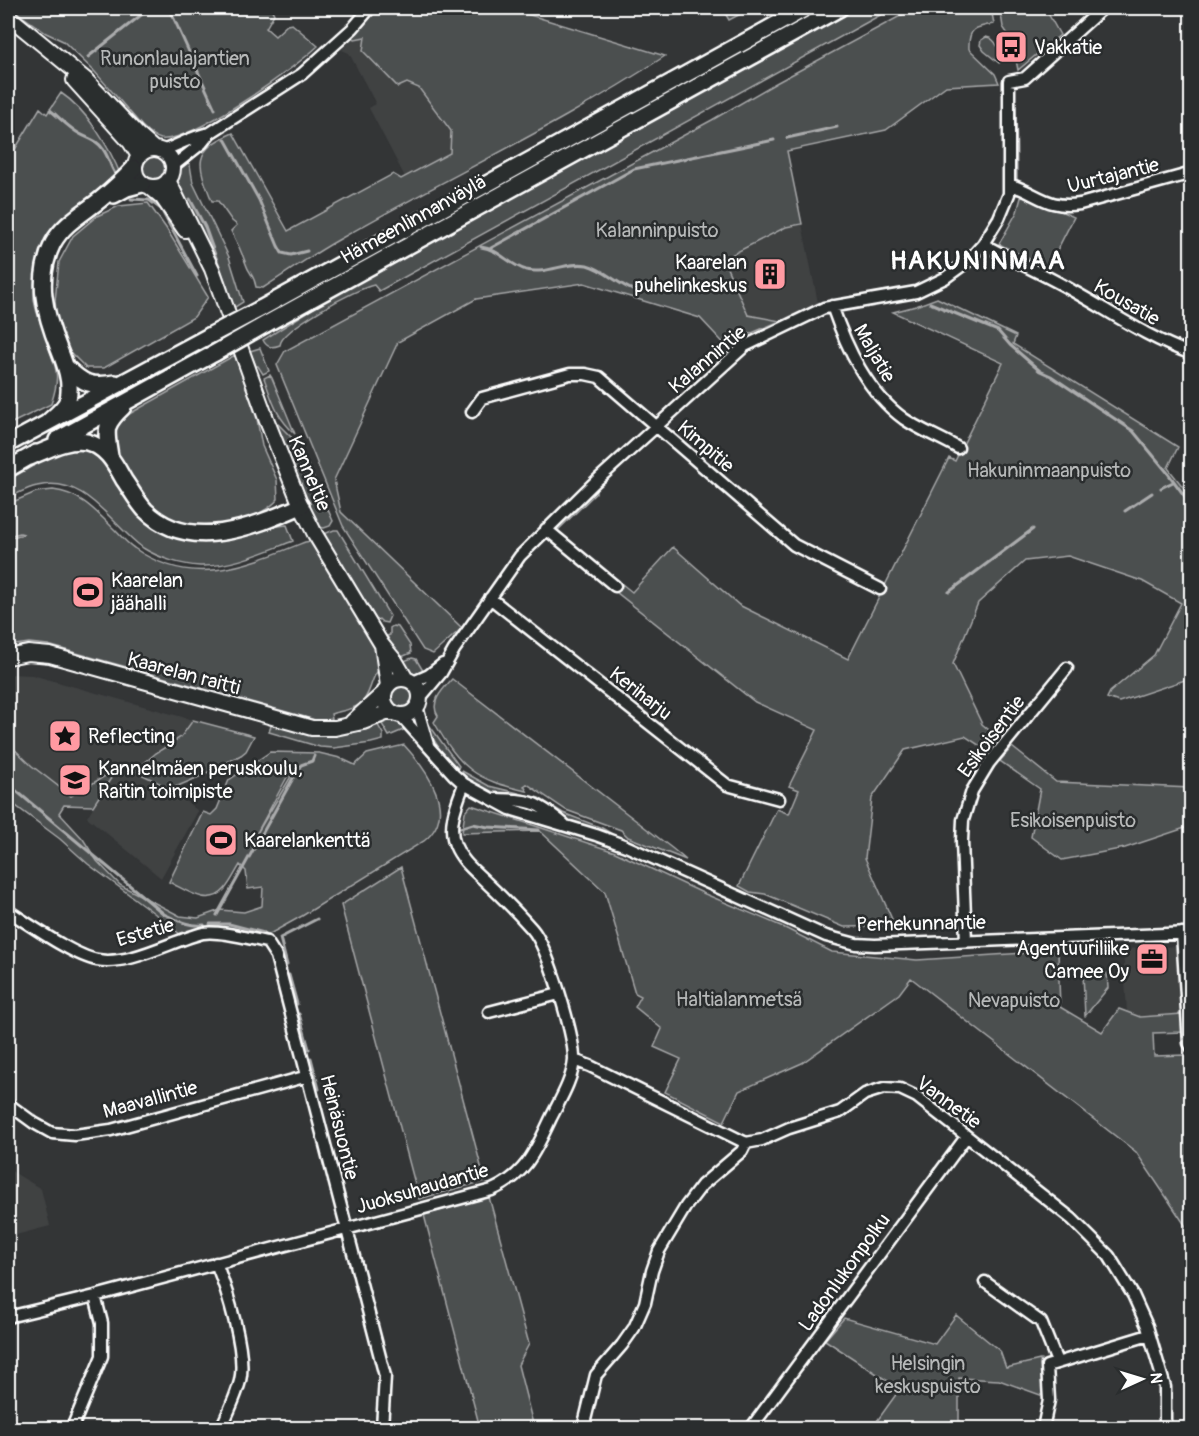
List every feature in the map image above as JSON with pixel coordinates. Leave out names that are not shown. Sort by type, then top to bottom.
[{"type":"highway","name":"Hämeenlinnanväylä","points":[[8,444],[127,382],[806,8]]},
{"type":"highway","name":"Hämeenlinnanväylä","points":[[8,469],[134,397],[840,8]]},
{"type":"highway","points":[[47,423],[68,399],[68,381],[66,367],[47,315],[43,292],[44,268],[54,241],[63,229],[103,198],[137,162]]},
{"type":"highway","points":[[103,198],[146,185]]},
{"type":"highway","points":[[66,367],[86,384],[97,386],[127,382]]},
{"type":"highway","points":[[110,456],[107,429],[110,419],[134,397]]},
{"type":"highway","points":[[30,457],[71,441],[97,446],[110,456],[134,496],[145,509],[162,523],[180,530],[202,534],[225,532],[256,524],[301,506]]},
{"type":"main road","points":[[8,16],[86,80],[138,135],[169,157],[173,165],[168,180],[160,186],[146,185],[136,177],[137,162],[130,142],[54,56]]},
{"type":"main road","points":[[137,162],[146,150],[158,150]]},
{"type":"main road","name":"Kanneltie","points":[[168,180],[213,269],[301,506],[315,534],[382,645],[410,680]]},
{"type":"main road","name":"Kanneltie","points":[[146,185],[162,197],[176,216],[225,306]]},
{"type":"main road","name":"Kanneltie","points":[[382,645],[386,689]]},
{"type":"main road","name":"Kaarelan raitti","points":[[8,657],[28,654],[50,655],[312,728],[335,728],[363,722],[386,713],[397,714]]},
{"type":"main road","points":[[350,723],[386,689],[398,679],[410,680],[418,688],[419,703],[410,713],[397,714],[386,704],[386,689]]},
{"type":"street","points":[[173,165],[202,143],[210,133],[302,74],[353,28],[370,8]]},
{"type":"street","name":"Kalannintie","points":[[419,703],[520,556],[546,529],[745,346],[803,317],[832,306],[906,296],[945,278],[967,262],[983,244],[999,218],[1009,194],[1011,185],[1010,81],[1025,78],[1103,8]]},
{"type":"street","points":[[158,150],[210,133]]},
{"type":"street","name":"Uurtajantie","points":[[1011,185],[1056,205],[1066,206],[1191,173]]},
{"type":"street","name":"Kousatie","points":[[983,244],[1075,292],[1140,332],[1191,354]]},
{"type":"street","name":"Maljatie","points":[[832,306],[837,322],[862,373],[875,392],[907,421],[958,448]]},
{"type":"street","name":"Kimpitie","points":[[472,412],[482,398],[570,374],[585,374],[604,380],[794,545],[880,589]]},
{"type":"street","points":[[546,529],[615,585]]},
{"type":"street","name":"Keriharju","points":[[490,598],[727,784],[779,799]]},
{"type":"street","name":"Kalannintie","points":[[410,680],[429,675],[446,663]]},
{"type":"street","name":"Esikoisentie","points":[[966,941],[962,841],[963,820],[972,791],[989,763],[1067,668]]},
{"type":"street","name":"Perhekunnantie","points":[[419,703],[429,745]]},
{"type":"street","name":"Perhekunnantie","points":[[397,714],[429,745],[444,766],[464,783],[510,809],[626,846],[836,939],[875,945],[1187,933]]},
{"type":"street","name":"Juoksuhaudantie","points":[[8,1317],[492,1190],[514,1177],[529,1162],[569,1081],[574,1060],[572,1044],[548,956],[537,936],[505,900],[465,862],[455,844],[452,824],[464,783]]},
{"type":"street","name":"Estetie","points":[[8,911],[85,956],[103,961],[142,954],[206,933],[267,942]]},
{"type":"street","points":[[1187,933],[1189,1043],[1191,1048]]},
{"type":"street","name":"Heinäsuontie","points":[[267,942],[276,956],[385,1377],[385,1413],[382,1428]]},
{"type":"street","points":[[489,1012],[559,994]]},
{"type":"street","points":[[574,1060],[746,1143],[742,1151],[702,1185],[686,1206],[659,1251],[645,1302],[634,1328],[622,1346],[596,1375],[583,1428]]},
{"type":"street","name":"Maavallintie","points":[[8,1104],[52,1133],[75,1135],[111,1130],[308,1076]]},
{"type":"street","name":"Vannetie","points":[[746,1143],[762,1140],[789,1128],[840,1112],[865,1094],[884,1088],[900,1089],[917,1097],[1072,1219],[1097,1242],[1115,1265],[1133,1295],[1149,1335],[1165,1387],[1165,1428]]},
{"type":"street","name":"Ladonlukonpolku","points":[[752,1428],[966,1137]]},
{"type":"street","points":[[216,1263],[232,1316],[242,1366],[237,1390],[221,1428]]},
{"type":"street","points":[[985,1282],[1041,1322],[1057,1362]]},
{"type":"street","points":[[72,1428],[102,1356],[102,1323],[95,1296]]},
{"type":"street","points":[[1043,1428],[1049,1400],[1047,1366],[1149,1335]]},
{"type":"shaded area","points":[[353,37],[355,39],[366,37],[363,52],[398,87],[407,83],[419,88],[451,132],[450,153],[405,177],[369,108],[376,104],[349,53],[342,50]]},
{"type":"shaded area","points":[[802,224],[818,303],[780,321],[748,315],[723,259],[786,227]]},
{"type":"shaded area","name":"Kannelmäen peruskoulu, Raitin toimipiste","points":[[8,674],[32,675],[193,720],[181,737],[156,753],[136,770],[171,789],[198,811],[161,878],[87,817],[116,770],[71,796],[32,766],[8,743]]},
{"type":"shaded area","points":[[1179,946],[1182,1014],[1140,1017],[1127,1012],[1123,949]]},
{"type":"shaded area","points":[[8,1169],[41,1189],[50,1226],[8,1237]]},
{"type":"green space","name":"Runonlaulajantien puisto","points":[[11,8],[271,8],[274,14],[266,28],[275,36],[287,25],[292,24],[318,46],[266,86],[218,117],[175,137],[161,139],[142,126],[95,72],[63,41],[46,33]]},
{"type":"green space","points":[[379,8],[507,8],[665,56],[545,128],[380,216],[263,288],[256,287],[231,231],[237,225],[218,201],[212,201],[203,177],[201,168],[204,152],[220,139],[233,133],[288,231],[393,174],[401,179],[450,153],[451,131],[419,88],[407,83],[398,87],[363,51],[365,37],[355,39],[353,37]]},
{"type":"green space","points":[[722,8],[752,8],[729,20]]},
{"type":"green space","points":[[855,8],[893,8],[379,291],[374,285],[337,301],[293,329],[280,345],[270,347],[263,340],[334,295]]},
{"type":"green space","name":"Kalanninpuisto","points":[[915,8],[991,8],[994,24],[982,26],[971,33],[969,49],[995,74],[999,83],[946,86],[886,130],[787,151],[802,224],[786,227],[723,259],[748,315],[780,321],[745,336],[731,351],[700,318],[584,283],[476,299],[398,342],[334,480],[341,512],[462,628],[433,654],[423,650],[343,526],[277,365],[285,351]]},
{"type":"green space","points":[[1000,8],[1045,8],[1060,35],[1018,70],[1012,40],[1003,27]]},
{"type":"green space","points":[[986,37],[993,40],[998,47],[999,63],[980,45],[981,40]]},
{"type":"green space","points":[[61,93],[80,109],[97,130],[121,176],[71,212],[47,239],[39,256],[34,299],[56,370],[56,384],[51,404],[8,425],[8,161],[40,108],[47,114]]},
{"type":"green space","points":[[1013,100],[1016,101],[1017,181],[1014,179]]},
{"type":"green space","points":[[154,156],[163,160],[167,169],[163,178],[154,182],[145,178],[141,169],[145,160]]},
{"type":"green space","points":[[186,159],[190,165],[193,183],[229,257],[243,302],[232,309],[176,182],[179,170]]},
{"type":"green space","points":[[1022,194],[1074,217],[1048,268],[999,244],[1017,212]]},
{"type":"green space","points":[[148,203],[208,297],[194,317],[104,368],[86,368],[69,351],[57,323],[55,301],[59,262],[73,236],[97,216],[119,206]]},
{"type":"green space","name":"Hakuninmaanpuisto","points":[[937,298],[1016,336],[1013,344],[1178,447],[1168,468],[1191,497],[1191,678],[1119,702],[1107,698],[1110,692],[1154,655],[1181,603],[1142,581],[1068,556],[1025,561],[978,603],[953,664],[982,724],[1002,741],[991,753],[965,736],[905,750],[872,798],[865,858],[895,926],[844,927],[765,894],[750,892],[739,886],[777,809],[789,814],[799,790],[789,786],[817,730],[755,702],[616,592],[622,584],[632,592],[673,547],[739,605],[848,659],[949,458],[955,461],[1003,363],[893,312]]},
{"type":"green space","points":[[260,348],[269,371],[263,374],[256,366],[250,351]]},
{"type":"green space","points":[[235,355],[257,419],[262,446],[277,480],[278,499],[262,512],[234,523],[197,526],[179,522],[152,505],[133,482],[115,444],[116,428],[131,413]]},
{"type":"green space","points":[[270,375],[295,434],[283,421],[272,401],[264,378]]},
{"type":"green space","points":[[276,422],[299,445],[333,521],[330,526],[319,527],[296,477]]},
{"type":"green space","points":[[72,449],[88,450],[98,456],[110,470],[130,502],[160,531],[193,541],[217,541],[287,525],[293,541],[224,564],[200,566],[178,563],[143,548],[96,503],[70,487],[54,484],[37,486],[8,498],[8,480],[50,456]]},
{"type":"green space","points":[[596,488],[596,493],[555,533],[554,529]]},
{"type":"green space","points":[[53,490],[79,499],[93,509],[131,546],[156,560],[177,568],[219,569],[240,565],[312,541],[370,633],[383,666],[376,674],[364,700],[353,708],[331,714],[332,719],[319,721],[48,645],[29,643],[8,646],[8,538],[24,534],[8,536],[8,504],[36,492]]},
{"type":"green space","points":[[338,530],[390,616],[387,623],[376,620],[324,534]]},
{"type":"green space","points":[[398,627],[410,645],[411,653],[399,658],[387,636],[390,635],[390,628]]},
{"type":"green space","points":[[416,659],[425,674],[417,675],[411,672],[401,662]]},
{"type":"green space","points":[[452,679],[686,860],[628,837],[621,830],[566,810],[527,784],[524,786],[527,791],[509,787],[482,777],[471,770],[453,751],[434,722],[438,716],[436,701],[441,691]]},
{"type":"green space","points":[[402,684],[407,685],[413,691],[413,701],[407,707],[402,708],[397,707],[391,701],[390,696],[391,691],[397,685]]},
{"type":"green space","points":[[393,718],[408,728],[389,736],[379,719]]},
{"type":"green space","points":[[193,720],[254,736],[246,751],[241,755],[171,789],[135,771],[156,753],[181,737]]},
{"type":"green space","points":[[375,720],[383,734],[383,740],[334,748],[320,747],[269,732],[272,723],[324,735],[335,734],[347,732]]},
{"type":"green space","points":[[430,726],[459,766],[458,768],[437,744],[427,727]]},
{"type":"green space","points":[[8,743],[32,766],[71,796],[117,769],[93,806],[64,805],[59,813],[83,839],[97,861],[120,885],[180,916],[198,918],[220,910],[244,912],[262,906],[263,887],[248,889],[246,871],[240,865],[225,889],[212,897],[197,896],[169,882],[203,812],[211,815],[217,809],[229,780],[270,752],[319,753],[340,758],[355,765],[367,754],[404,745],[430,779],[439,805],[439,818],[434,830],[424,841],[266,936],[181,935],[8,800]],"holes":[[[292,768],[290,778],[253,840]]]},
{"type":"green space","name":"Esikoisenpuisto","points":[[1012,747],[1056,782],[1191,788],[1191,826],[1125,848],[1062,860],[1031,837],[1040,789],[1000,761]]},
{"type":"green space","points":[[462,771],[489,786],[539,798],[563,813],[602,828],[617,837],[489,791],[473,782]]},
{"type":"green space","name":"Haltialanmetsä","points":[[471,805],[615,852],[781,926],[832,952],[917,960],[1058,951],[1060,1007],[1102,1032],[1119,1009],[1140,1017],[1182,1014],[1183,1032],[1153,1033],[1154,1056],[1186,1055],[1191,1059],[1191,1234],[1136,1152],[911,978],[899,994],[802,1063],[739,1091],[724,1122],[665,1092],[681,1059],[654,1047],[662,1029],[635,1007],[641,996],[635,993],[605,892],[540,831],[462,833],[465,812]]},
{"type":"green space","points":[[401,867],[485,1181],[419,1199],[341,905]]},
{"type":"green space","points":[[1107,973],[1108,988],[1085,1016],[1083,974]]},
{"type":"green space","points":[[489,1197],[529,1344],[518,1365],[534,1428],[480,1428],[424,1215]]},
{"type":"green space","name":"Helsingin keskuspuisto","points":[[956,1315],[1000,1351],[1006,1368],[1040,1360],[1043,1396],[999,1380],[959,1378],[959,1428],[872,1428],[900,1389],[825,1340],[844,1318],[935,1344]]},
{"type":"waterway","points":[[88,57],[150,8]]},
{"type":"waterway","points":[[170,10],[215,109]]},
{"type":"waterway","points":[[50,110],[76,132],[101,146],[116,175]]},
{"type":"waterway","points":[[787,138],[837,127]]},
{"type":"waterway","points":[[225,139],[259,200],[282,253],[291,255],[307,251]]},
{"type":"waterway","points":[[491,248],[634,169],[774,140]]},
{"type":"waterway","points":[[131,199],[149,200],[161,209],[197,276]]},
{"type":"waterway","points":[[190,199],[205,227],[227,288]]},
{"type":"waterway","points":[[481,247],[493,251],[526,270],[542,271],[579,264],[587,265],[633,290]]},
{"type":"waterway","points":[[930,303],[998,331],[1010,345],[1040,371],[1133,431],[1192,506]]},
{"type":"waterway","points":[[1161,488],[1173,482]]},
{"type":"waterway","points":[[1125,511],[1152,493]]},
{"type":"waterway","points":[[949,592],[1033,529]]},
{"type":"waterway","points":[[217,915],[297,771],[301,765],[312,761],[314,756]]},
{"type":"waterway","points":[[8,784],[164,914],[188,924],[204,925]]},
{"type":"waterway","points":[[460,828],[473,824],[539,830]]},
{"type":"waterway","points":[[287,965],[280,938],[317,919]]},
{"type":"waterway","points":[[210,924],[229,924],[264,933]]},
{"type":"waterway","points":[[289,975],[297,1004]]},
{"type":"waterway","points":[[299,1014],[309,1049]]},
{"type":"waterway","points":[[311,1058],[319,1089]]},
{"type":"place","name":"Vakkatie","points":[[1011,47]]},
{"type":"place","name":"Kaarelan puhelinkeskus","points":[[770,274]]},
{"type":"place","name":"Kaarelan jäähalli","points":[[88,592]]},
{"type":"place","name":"Reflecting","points":[[65,736]]},
{"type":"place","name":"Kannelmäen peruskoulu, Raitin toimipiste","points":[[75,780]]},
{"type":"place","name":"Kaarelankenttä","points":[[221,840]]},
{"type":"place","name":"Agentuuriliike Camee Oy","points":[[1152,959]]},
{"type":"district","name":"HAKUNINMAA","points":[[978,260]]},
{"type":"park label","name":"Nevapuisto","points":[[1014,1000]]}]
